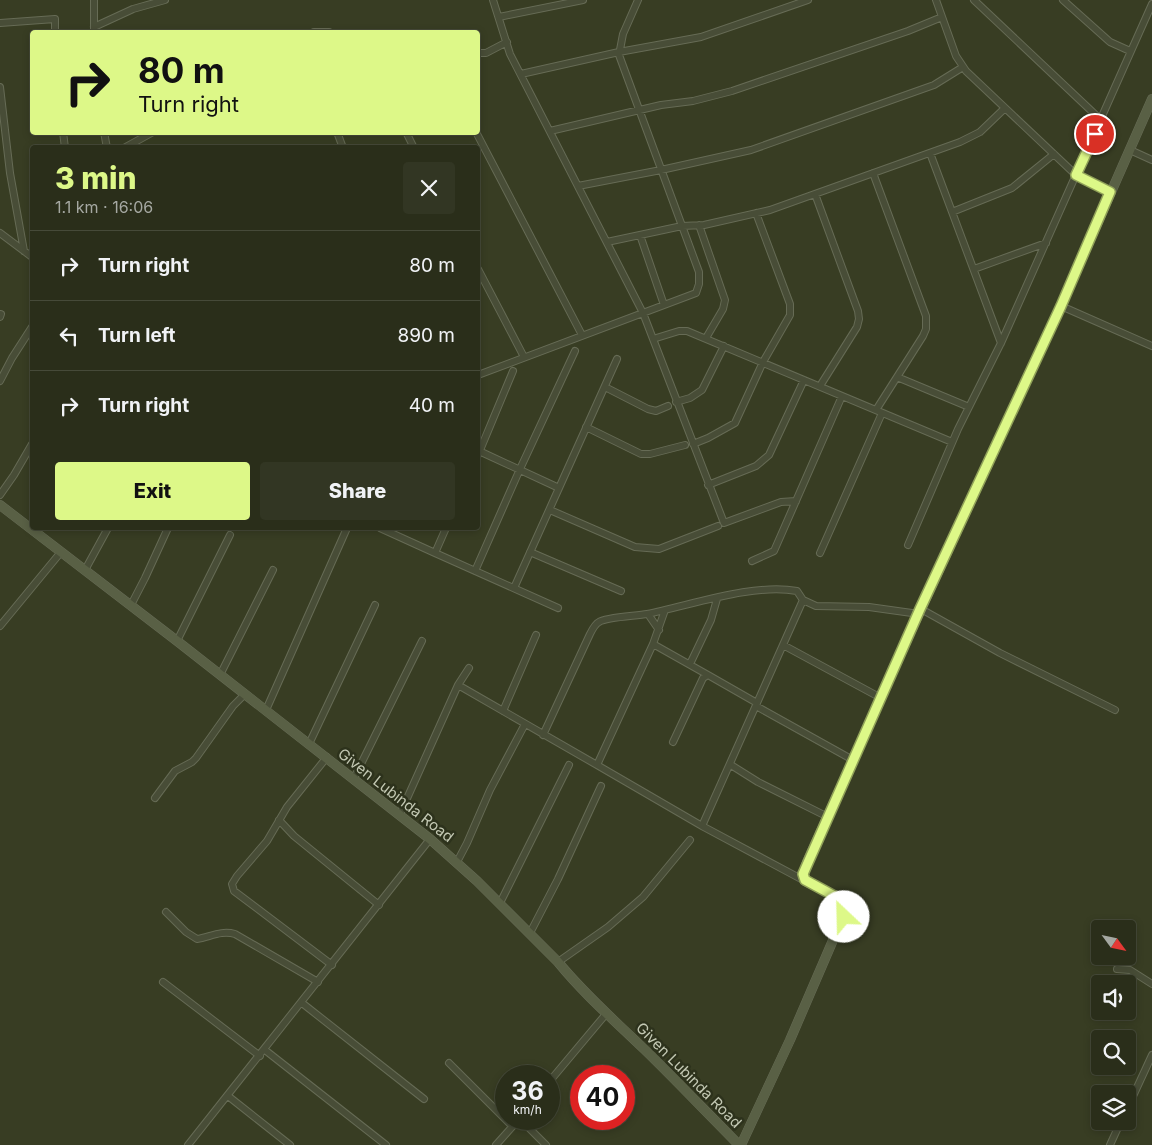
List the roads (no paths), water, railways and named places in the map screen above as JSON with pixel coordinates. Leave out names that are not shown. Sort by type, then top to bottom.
[{"type":"street","points":[[94,0],[94,30],[144,5],[165,0]]},
{"type":"street","points":[[493,0],[507,42],[521,74],[643,312],[676,402],[689,444],[724,523],[781,502],[796,501]]},
{"type":"street","points":[[499,17],[583,0]]},
{"type":"street","points":[[480,374],[696,293],[699,284],[699,272],[619,55],[623,34],[638,0]]},
{"type":"street","points":[[521,74],[619,52],[701,37],[808,0]]},
{"type":"street","points":[[936,0],[956,56],[963,67],[1076,175],[1110,192]]},
{"type":"street","points":[[974,0],[1101,120]]},
{"type":"street","points":[[1063,0],[1110,42],[1130,51]]},
{"type":"street","points":[[908,545],[952,442],[1001,343],[1152,4]]},
{"type":"street","points":[[550,131],[732,91],[899,34],[942,17]]},
{"type":"street","points":[[0,23],[55,19],[55,30]]},
{"type":"street","points":[[480,53],[486,53],[507,42]]},
{"type":"street","points":[[578,186],[751,150],[934,85],[963,67]]},
{"type":"street","points":[[0,87],[3,136],[24,251]]},
{"type":"street","points":[[802,877],[920,611],[1061,306],[1152,98]]},
{"type":"street","points":[[607,242],[770,210],[960,142],[980,132],[1005,108]]},
{"type":"street","points":[[129,145],[148,135]]},
{"type":"street","points":[[478,135],[582,335]]},
{"type":"street","points":[[1130,150],[1152,160]]},
{"type":"street","points":[[930,153],[1001,343]]},
{"type":"street","points":[[952,212],[1012,188],[1054,154]]},
{"type":"street","points":[[820,553],[879,412],[897,377],[926,329],[926,316],[873,173]]},
{"type":"street","points":[[815,194],[858,311],[859,319],[855,332],[820,386]]},
{"type":"street","points":[[586,427],[641,454],[650,454],[708,438],[735,423],[763,362],[786,323],[791,310],[756,213]]},
{"type":"street","points":[[699,225],[725,300],[723,309],[706,338]]},
{"type":"street","points":[[0,233],[30,256]]},
{"type":"street","points":[[640,235],[664,305]]},
{"type":"street","points":[[974,269],[1046,243]]},
{"type":"street","points":[[480,273],[524,357]]},
{"type":"street","points":[[1061,306],[1152,346]]},
{"type":"street","points":[[0,381],[30,330]]},
{"type":"street","points":[[653,339],[687,330],[952,442]]},
{"type":"street","points":[[676,402],[690,398],[702,390],[724,346]]},
{"type":"street","points":[[475,571],[575,351]]},
{"type":"street","points":[[514,588],[618,359]]},
{"type":"street","points":[[480,448],[513,371]]},
{"type":"street","points":[[897,377],[969,407]]},
{"type":"street","points":[[708,485],[756,466],[769,455],[804,380]]},
{"type":"street","points":[[605,387],[648,409],[656,411],[668,406]]},
{"type":"street","points":[[752,561],[774,551],[842,396]]},
{"type":"street","points":[[0,495],[30,447]]},
{"type":"street","points":[[480,454],[520,469],[559,488]]},
{"type":"street","name":"Given Lubinda Road","points":[[0,505],[30,526]]},
{"type":"street","points":[[550,510],[636,547],[645,548],[660,549],[718,526]]},
{"type":"street","name":"Given Lubinda Road","points":[[35,530],[400,814],[457,862],[530,933],[558,962],[572,980],[740,1145]]},
{"type":"street","points":[[85,570],[107,530]]},
{"type":"street","points":[[131,605],[167,530]]},
{"type":"street","points":[[266,710],[346,530]]},
{"type":"street","points":[[435,553],[445,530]]},
{"type":"street","points":[[396,531],[435,553],[558,608]]},
{"type":"street","points":[[177,640],[230,535]]},
{"type":"street","points":[[0,626],[61,552]]},
{"type":"street","points":[[530,552],[620,591]]},
{"type":"street","points":[[220,675],[272,570]]},
{"type":"street","points":[[543,735],[597,622],[605,619],[648,614],[750,591],[787,589],[797,591],[804,603],[816,606],[869,607],[920,611],[1115,710]]},
{"type":"street","points":[[690,664],[711,620],[717,599]]},
{"type":"street","points":[[702,826],[804,603]]},
{"type":"street","points":[[309,744],[375,604]]},
{"type":"street","points":[[596,764],[653,644],[666,610]]},
{"type":"street","points":[[648,614],[659,630]]},
{"type":"street","points":[[503,712],[536,635]]},
{"type":"street","points":[[354,778],[422,641]]},
{"type":"street","points":[[653,644],[853,760]]},
{"type":"street","points":[[784,645],[881,698]]},
{"type":"street","points":[[400,814],[458,685],[469,668]]},
{"type":"street","points":[[673,742],[704,678],[708,675]]},
{"type":"street","points":[[458,685],[702,826],[802,877],[840,899],[844,904],[846,910],[844,917],[780,1061],[740,1145]]},
{"type":"street","points":[[155,798],[176,771],[196,758],[233,706],[244,694]]},
{"type":"street","points":[[457,862],[468,843],[490,790],[525,724]]},
{"type":"street","points":[[327,757],[279,820],[267,841],[233,881],[232,887],[240,896],[332,965]]},
{"type":"street","points":[[500,903],[569,765]]},
{"type":"street","points":[[731,765],[758,782],[828,817]]},
{"type":"street","points":[[530,933],[558,879],[600,786]]},
{"type":"street","points":[[279,820],[294,836],[379,905]]},
{"type":"street","points":[[188,1145],[430,839]]},
{"type":"street","points":[[558,962],[608,927],[642,897],[690,840]]},
{"type":"street","points":[[166,912],[186,932],[197,939],[220,932],[235,934],[318,982]]},
{"type":"street","points":[[1117,969],[1130,970],[1152,984]]},
{"type":"street","points":[[163,982],[260,1056]]},
{"type":"street","points":[[302,1003],[424,1099]]},
{"type":"street","points":[[560,1069],[606,1014]]},
{"type":"street","points":[[265,1050],[386,1145]]},
{"type":"street","points":[[1136,1090],[1152,1056]]},
{"type":"street","points":[[448,1063],[495,1109]]},
{"type":"street","points":[[228,1096],[290,1145]]},
{"type":"street","points":[[496,1145],[509,1130]]},
{"type":"street","points":[[531,1130],[546,1145]]},
{"type":"street","points":[[1110,1145],[1117,1130]]}]
